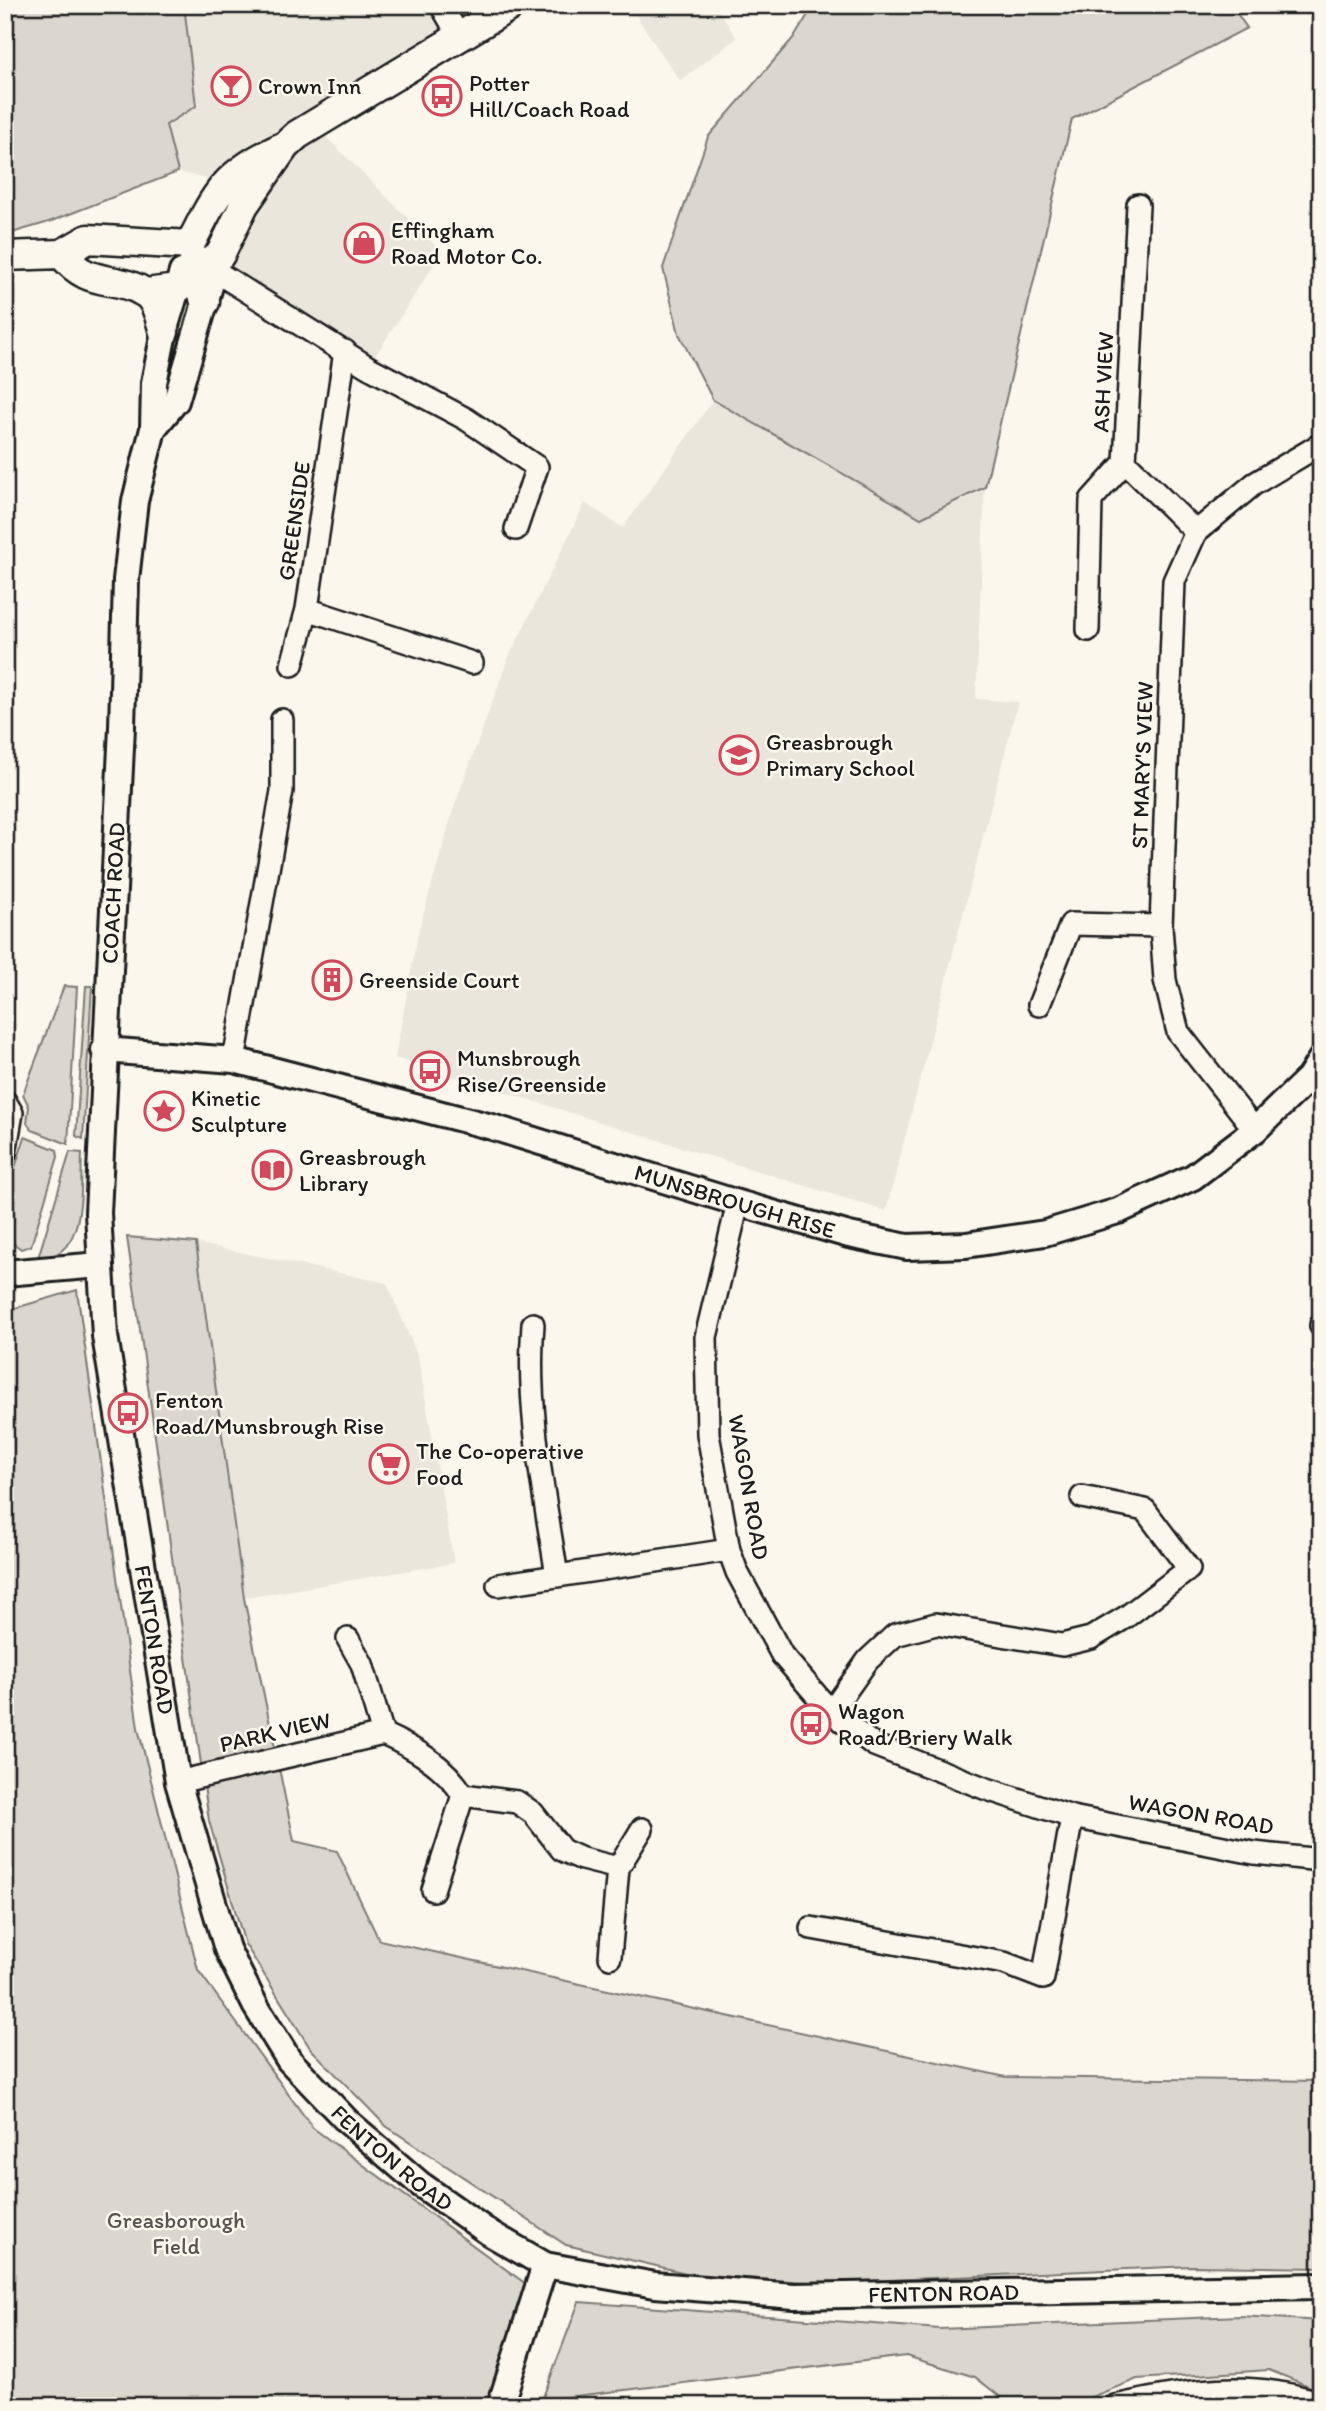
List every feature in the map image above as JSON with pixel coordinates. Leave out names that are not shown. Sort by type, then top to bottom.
[{"type":"main road","points":[[205,302],[202,272],[190,245],[211,202],[231,175],[285,146],[512,5]]},
{"type":"main road","points":[[62,254],[74,271],[146,293],[202,272],[285,146]]},
{"type":"main road","points":[[5,256],[62,254],[88,239],[190,245]]},
{"type":"main road","points":[[146,293],[158,310],[164,332]]},
{"type":"street","points":[[441,5],[459,36]]},
{"type":"street","name":"ASH VIEW","points":[[1138,205],[1125,462],[1196,533]]},
{"type":"street","points":[[202,272],[345,351],[368,367],[466,419],[537,467],[516,529]]},
{"type":"street","name":"COACH ROAD","points":[[100,1265],[98,1213],[104,1050],[122,727],[126,579],[135,501],[153,429],[154,383],[164,332],[202,272]]},
{"type":"street","name":"COACH ROAD","points":[[153,429],[176,401],[205,302]]},
{"type":"street","name":"GREENSIDE","points":[[345,351],[307,609],[472,663]]},
{"type":"street","name":"ST MARY'S VIEW","points":[[1255,1130],[1178,1032],[1165,981],[1161,926],[1174,581],[1196,533],[1254,484],[1321,444]]},
{"type":"street","points":[[1088,631],[1091,500],[1125,462]]},
{"type":"street","points":[[292,665],[307,609]]},
{"type":"street","points":[[234,1060],[282,791],[282,720]]},
{"type":"street","points":[[1039,1004],[1071,924],[1161,926]]},
{"type":"street","name":"MUNSBROUGH RISE","points":[[104,1050],[234,1060],[492,1127],[737,1203],[849,1235],[907,1247],[966,1245],[1045,1233],[1118,1211],[1193,1177],[1255,1130],[1309,1078],[1321,1059]]},
{"type":"street","points":[[5,1101],[12,1113],[5,1153]]},
{"type":"street","name":"WAGON ROAD","points":[[737,1203],[706,1338],[708,1434],[729,1550],[737,1572],[782,1655],[831,1712],[874,1745],[984,1788],[1072,1817],[1254,1853],[1321,1860]]},
{"type":"street","points":[[5,1273],[100,1265]]},
{"type":"street","name":"FENTON ROAD","points":[[100,1265],[105,1336],[178,1782],[227,1949],[255,2005],[289,2060],[347,2121],[420,2184],[488,2232],[545,2265],[655,2285],[794,2296],[1321,2286]]},
{"type":"street","points":[[533,1324],[533,1421],[557,1576]]},
{"type":"street","points":[[831,1712],[868,1660],[895,1635],[936,1624],[1062,1645],[1091,1638],[1126,1617],[1189,1569],[1145,1510],[1082,1497]]},
{"type":"street","points":[[498,1585],[729,1550]]},
{"type":"street","points":[[348,1639],[369,1659],[383,1734],[409,1745],[437,1766],[453,1779],[463,1795],[433,1890]]},
{"type":"street","name":"PARK VIEW","points":[[178,1782],[383,1734]]},
{"type":"street","points":[[463,1795],[517,1802],[533,1813],[562,1850],[582,1859],[618,1868]]},
{"type":"street","points":[[811,1928],[1004,1963],[1043,1978],[1072,1817]]},
{"type":"street","points":[[610,1957],[618,1868],[642,1829]]},
{"type":"street","points":[[500,2406],[545,2265]]},
{"type":"street","points":[[1115,2406],[1180,2392],[1233,2387],[1288,2393],[1321,2403]]},
{"type":"shaded area","points":[[184,5],[512,5],[314,125],[442,252],[368,367],[190,245],[225,183],[178,172],[165,125],[196,106]]},
{"type":"shaded area","points":[[629,5],[715,5],[737,38],[680,81]]},
{"type":"shaded area","name":"Greasbrough Primary School","points":[[713,400],[921,518],[985,487],[976,699],[1018,702],[886,1211],[395,1058],[418,933],[454,807],[508,659],[585,503],[623,528]]},
{"type":"shaded area","points":[[196,1243],[387,1283],[418,1357],[454,1563],[244,1598]]},
{"type":"green space","points":[[5,5],[184,5],[196,106],[166,125],[178,172],[49,222],[5,235]]},
{"type":"green space","points":[[814,5],[1231,5],[1247,28],[1072,119],[985,487],[921,518],[713,400],[679,334],[663,268],[708,137],[795,36]]},
{"type":"green space","points":[[64,986],[77,987],[68,1144],[32,1130],[27,1123],[29,1107],[23,1094]]},
{"type":"green space","points":[[86,986],[92,986],[83,1139],[76,1136]]},
{"type":"green space","points":[[25,1137],[57,1150],[58,1157],[31,1246],[21,1249],[5,1237],[5,1198]]},
{"type":"green space","points":[[70,1152],[82,1153],[78,1218],[66,1247],[54,1255],[38,1258]]},
{"type":"green space","points":[[127,1237],[196,1243],[244,1598],[294,1841],[337,1851],[379,1940],[1006,2077],[1321,2081],[1321,2268],[1192,2266],[824,2283],[695,2275],[566,2245],[386,2126],[310,2048],[245,1944],[209,1821]]},
{"type":"green space","name":"Greasborough Field","points":[[77,1290],[138,1728],[198,1970],[313,2128],[526,2284],[491,2406],[5,2406],[5,1311]]},
{"type":"green space","points":[[579,2302],[940,2329],[1240,2316],[1321,2321],[1321,2391],[1269,2370],[1137,2379],[1069,2406],[1012,2406],[975,2377],[906,2356],[542,2400]]},
{"type":"place","name":"Crown Inn","points":[[231,86]]},
{"type":"place","name":"Potter Hill/Coach Road","points":[[442,96]]},
{"type":"place","name":"Effingham Road Motor Co.","points":[[364,243]]},
{"type":"place","name":"Greasbrough Primary School","points":[[739,755]]},
{"type":"place","name":"Greenside Court","points":[[332,980]]},
{"type":"place","name":"Munsbrough Rise/Greenside","points":[[430,1071]]},
{"type":"place","name":"Kinetic Sculpture","points":[[164,1111]]},
{"type":"place","name":"Greasbrough Library","points":[[272,1170]]},
{"type":"place","name":"Fenton Road/Munsbrough Rise","points":[[128,1413]]},
{"type":"place","name":"The Co-operative Food","points":[[389,1464]]},
{"type":"place","name":"Wagon Road/Briery Walk","points":[[811,1724]]}]
